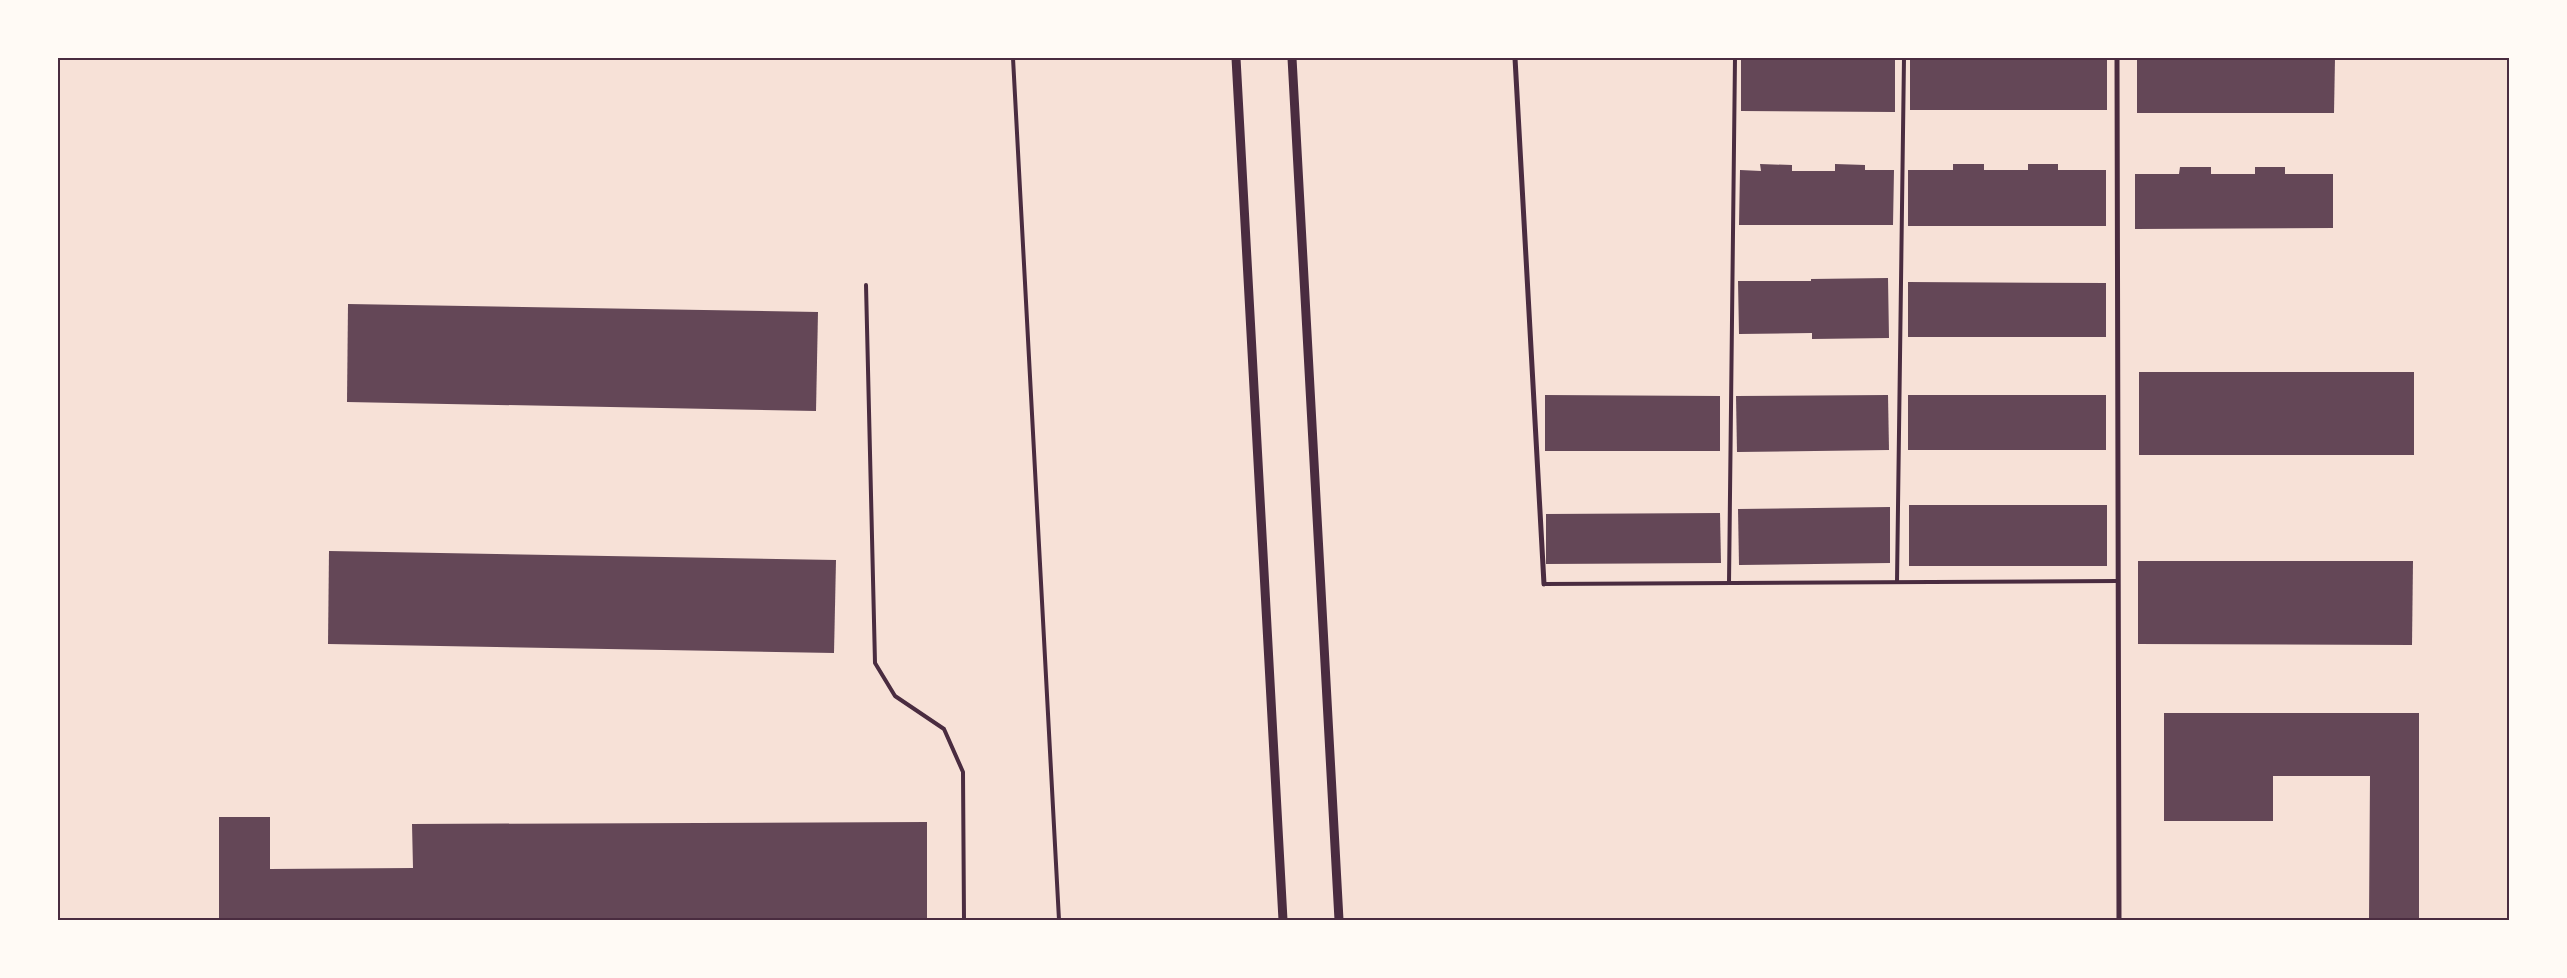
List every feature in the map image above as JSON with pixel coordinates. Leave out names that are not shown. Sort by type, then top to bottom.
[{"type":"street","points":[[1236,58],[1284,920]]},
{"type":"street","points":[[1292,58],[1339,920]]},
{"type":"street","points":[[1515,58],[1544,584]]},
{"type":"street","points":[[2118,58],[2119,920]]},
{"type":"lane","points":[[1013,58],[1060,920]]},
{"type":"lane","points":[[1729,583],[1735,58]]},
{"type":"lane","points":[[1897,582],[1904,58]]},
{"type":"lane","points":[[866,285],[875,663],[895,696],[944,729],[963,772],[964,920]]},
{"type":"lane","points":[[1544,584],[2118,581]]},
{"type":"building","points":[[1741,58],[1895,58],[1895,112],[1741,111]]},
{"type":"building","points":[[1910,58],[2107,58],[2107,110],[1910,110]]},
{"type":"building","points":[[2137,58],[2335,58],[2334,113],[2137,113]]},
{"type":"building","points":[[1760,164],[1792,165],[1792,171],[1835,171],[1835,164],[1865,165],[1865,170],[1894,170],[1893,225],[1739,225],[1740,170],[1761,171]]},
{"type":"building","points":[[1953,164],[1984,164],[1984,170],[2028,170],[2028,164],[2058,164],[2058,170],[2106,170],[2106,226],[1908,226],[1908,170],[1953,170]]},
{"type":"building","points":[[2180,167],[2211,167],[2211,174],[2255,174],[2255,167],[2285,167],[2285,174],[2333,174],[2333,228],[2135,229],[2135,174],[2179,174]]},
{"type":"building","points":[[1888,278],[1889,338],[1812,339],[1812,333],[1739,334],[1738,281]]},
{"type":"building","points":[[1908,282],[2106,283],[2106,337],[1908,337]]},
{"type":"building","points":[[348,304],[818,312],[816,411],[347,402]]},
{"type":"building","points":[[2139,372],[2414,372],[2414,455],[2139,455]]},
{"type":"building","points":[[1545,395],[1720,396],[1720,451],[1545,451]]},
{"type":"building","points":[[1888,395],[1889,450],[1737,452],[1736,396]]},
{"type":"building","points":[[1908,395],[2106,395],[2106,450],[1908,450]]},
{"type":"building","points":[[1909,505],[2107,505],[2107,566],[1909,566]]},
{"type":"building","points":[[1890,507],[1890,563],[1739,565],[1738,509]]},
{"type":"building","points":[[1720,513],[1721,563],[1546,564],[1546,514]]},
{"type":"building","points":[[329,551],[836,560],[834,653],[328,644]]},
{"type":"building","points":[[2138,561],[2413,561],[2412,645],[2138,644]]},
{"type":"building","points":[[2164,713],[2419,713],[2419,920],[2369,920],[2370,776],[2273,776],[2273,821],[2164,821]]},
{"type":"building","points":[[219,817],[270,817],[270,869],[413,868],[412,824],[927,822],[927,920],[219,920]]}]
